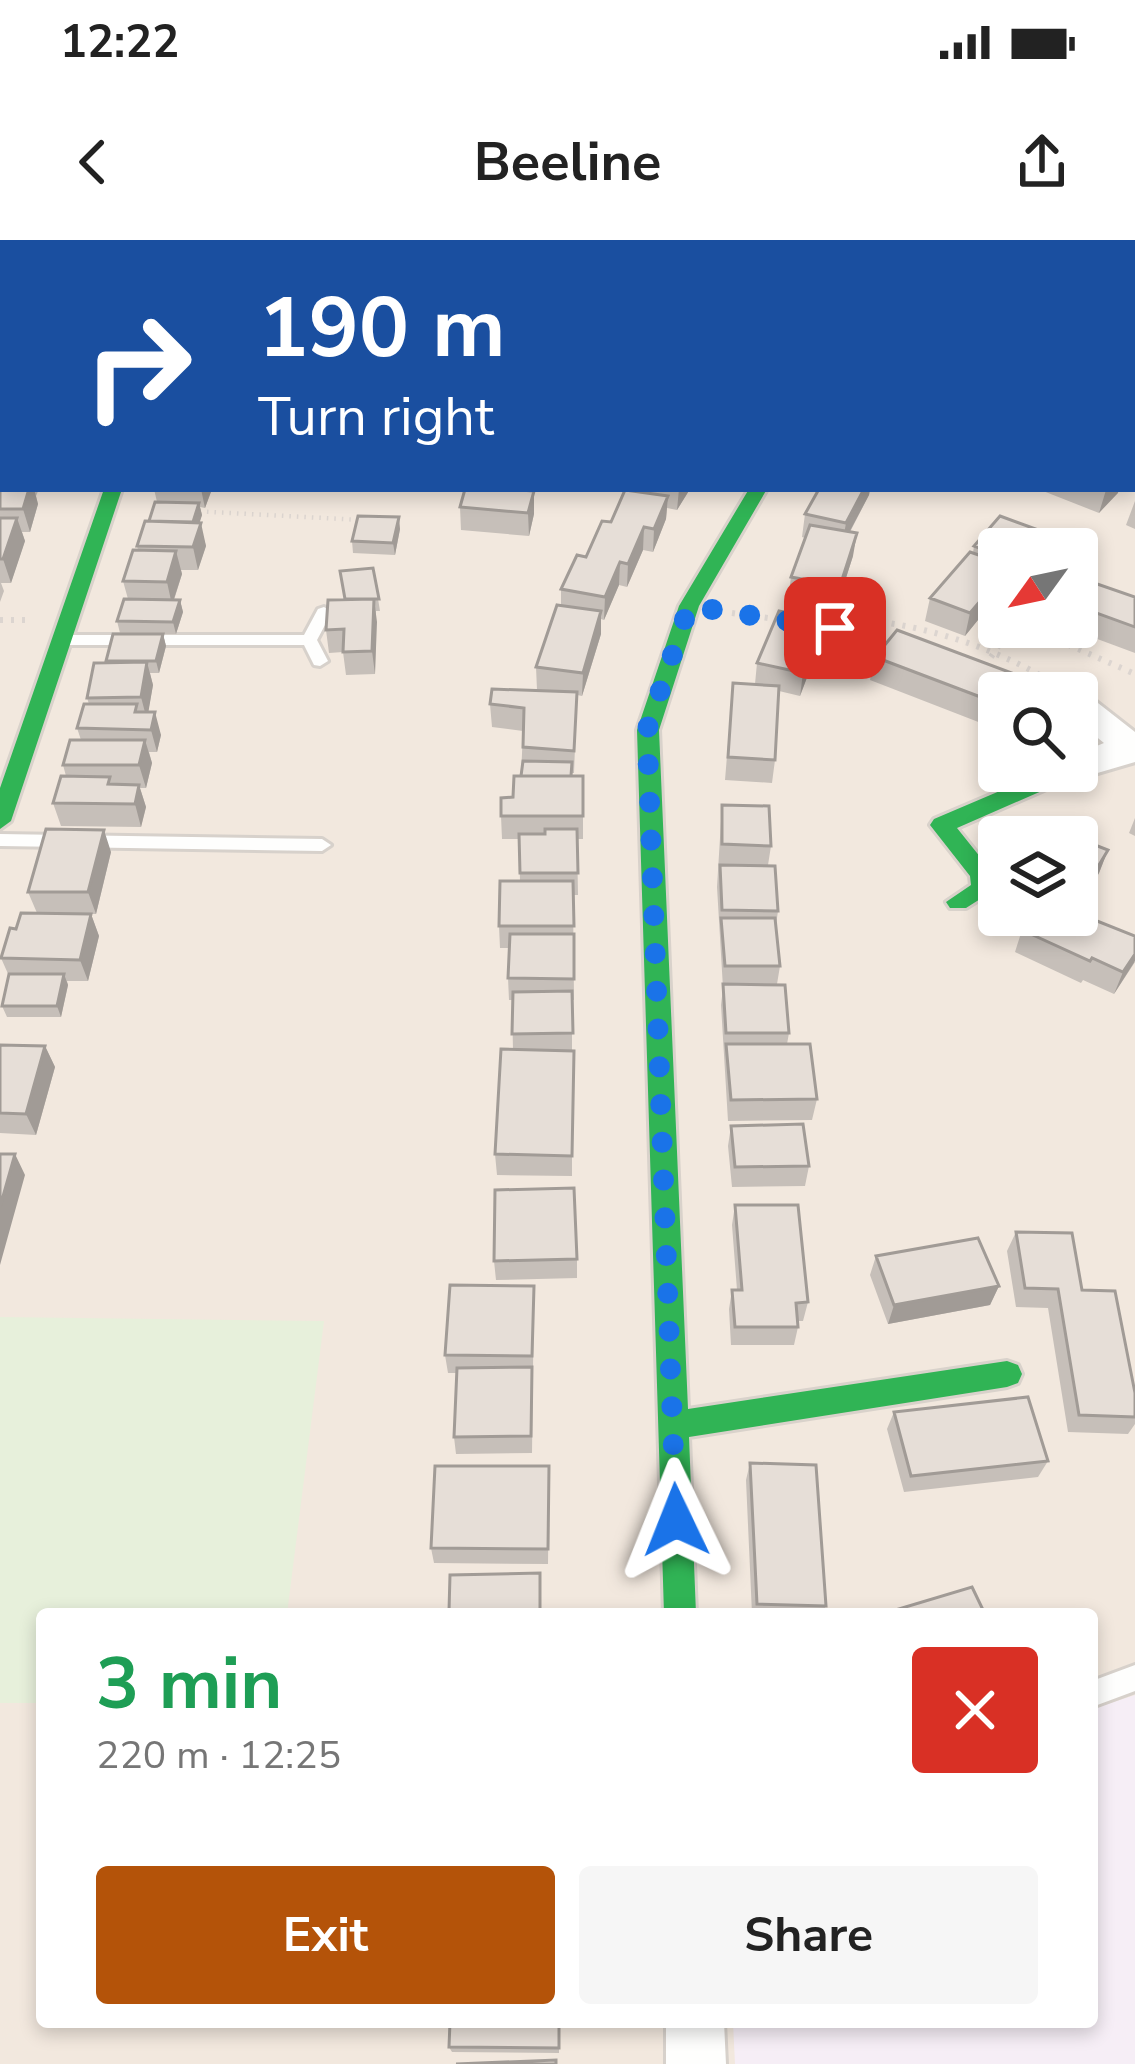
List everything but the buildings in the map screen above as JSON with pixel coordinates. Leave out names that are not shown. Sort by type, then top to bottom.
[{"type":"street","points":[[680,1608],[647,730],[689,606],[756,492]]},
{"type":"street","points":[[0,821],[110,499]]},
{"type":"street","points":[[1098,721],[1132,748]]},
{"type":"street","points":[[1098,760],[1132,748]]},
{"type":"street","points":[[958,902],[984,889],[981,874],[942,825],[1020,792]]},
{"type":"street","points":[[673,1425],[1007,1374]]},
{"type":"street","points":[[695,2028],[696,2064]]},
{"type":"lane","points":[[310,640],[324,612]]},
{"type":"lane","points":[[62,640],[310,640]]},
{"type":"lane","points":[[310,640],[320,661]]},
{"type":"lane","points":[[0,840],[322,844]]},
{"type":"lane","points":[[1098,1692],[1135,1678]]},
{"type":"path","points":[[110,499],[361,517],[361,522]]},
{"type":"path","points":[[689,606],[794,622]]},
{"type":"path","points":[[814,625],[835,628],[864,620],[917,627],[1030,672]]},
{"type":"path","points":[[991,657],[997,648]]},
{"type":"path","points":[[1076,648],[1135,674]]},
{"type":"shaded area","points":[[0,492],[1135,492],[1135,2064],[0,2064]]},
{"type":"shaded area","points":[[1135,1695],[1135,2064],[735,2064],[733,2028],[1098,2028],[1098,1707]]},
{"type":"green space","points":[[0,1317],[324,1321],[288,1608],[36,1608],[36,1703],[0,1703]]},
{"type":"traffic: fast","points":[[0,821],[112,492]]},
{"type":"traffic: fast","points":[[680,1608],[648,730],[689,606],[756,492]]},
{"type":"traffic: fast","points":[[958,902],[984,889],[981,874],[942,825],[1019,792]]},
{"type":"traffic: fast","points":[[673,1425],[1007,1374]]},
{"type":"route","points":[[676,1520],[647,730],[689,606],[835,628]]}]
